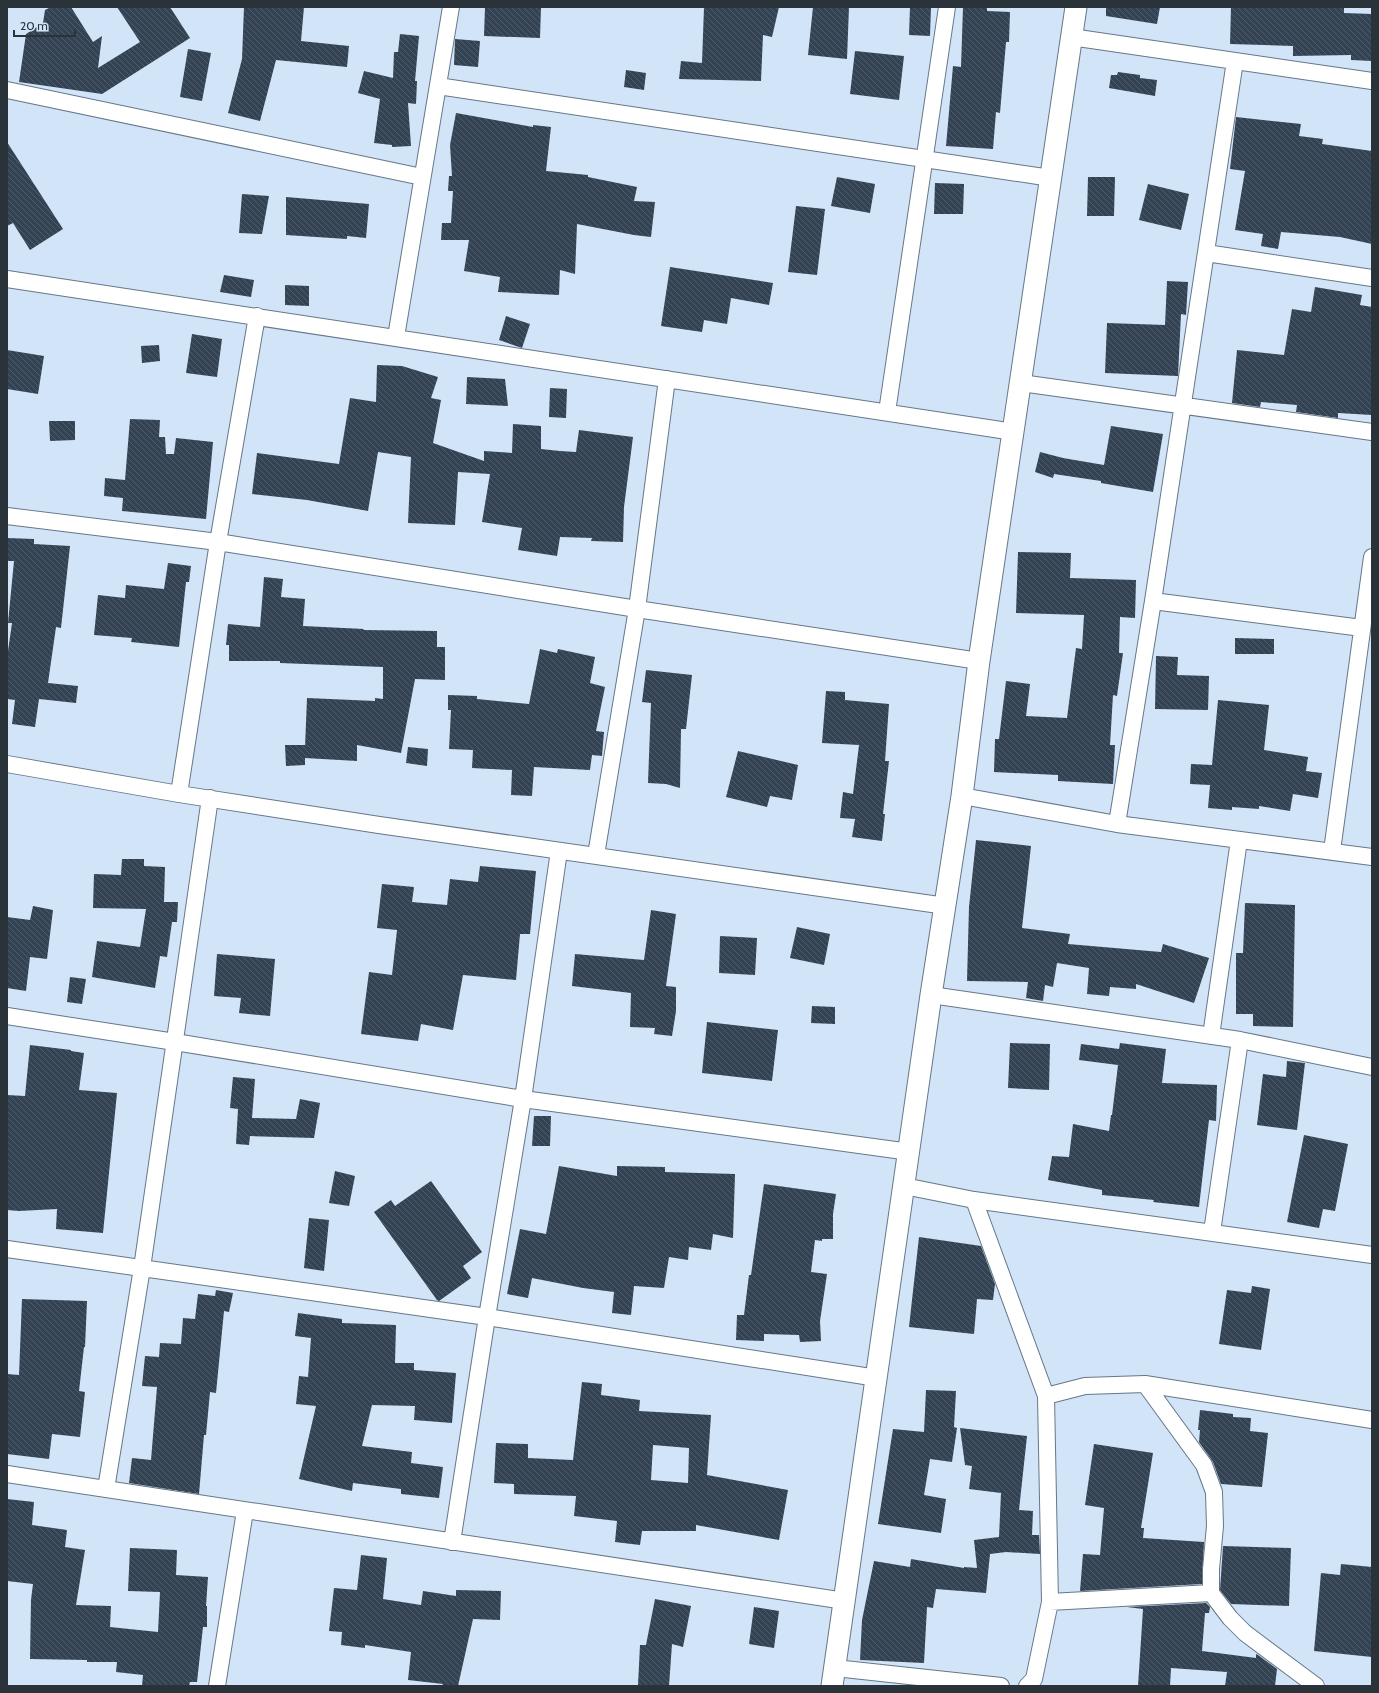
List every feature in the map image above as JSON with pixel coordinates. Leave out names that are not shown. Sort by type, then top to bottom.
[{"type":"street","points":[[396,337],[451,7]]},
{"type":"street","points":[[887,412],[947,7]]},
{"type":"street","points":[[1001,1686],[834,1677],[910,1152],[931,995],[962,796],[979,661],[1076,7]]},
{"type":"street","points":[[1071,36],[1372,81]]},
{"type":"street","points":[[1117,824],[1153,601],[1234,61]]},
{"type":"street","points":[[438,86],[1051,178]]},
{"type":"street","points":[[7,90],[422,177]]},
{"type":"street","points":[[1206,253],[1372,278]]},
{"type":"street","points":[[7,279],[1014,432]]},
{"type":"street","points":[[178,794],[218,542],[257,316]]},
{"type":"street","points":[[596,856],[637,609],[667,379]]},
{"type":"street","points":[[1021,383],[1372,432]]},
{"type":"street","points":[[7,516],[218,542],[637,609],[979,661]]},
{"type":"street","points":[[1332,852],[1372,557]]},
{"type":"street","points":[[1153,601],[1362,628]]},
{"type":"street","points":[[7,764],[178,794],[559,852],[946,906]]},
{"type":"street","points":[[962,796],[1117,824],[1372,857]]},
{"type":"street","points":[[106,1489],[142,1268],[210,798]]},
{"type":"street","points":[[1211,1036],[1239,840]]},
{"type":"street","points":[[452,1542],[523,1099],[559,852]]},
{"type":"street","points":[[931,995],[1240,1040],[1372,1068]]},
{"type":"street","points":[[7,1016],[523,1099],[910,1152]]},
{"type":"street","points":[[1212,1232],[1240,1040]]},
{"type":"street","points":[[904,1186],[974,1200],[1372,1255]]},
{"type":"street","points":[[974,1200],[1046,1396],[1050,1602],[1034,1680],[1027,1686]]},
{"type":"street","points":[[7,1249],[487,1317],[877,1378]]},
{"type":"street","points":[[1046,1396],[1085,1386],[1145,1384],[1372,1420]]},
{"type":"street","points":[[1145,1384],[1204,1465],[1214,1492],[1215,1526],[1210,1569],[1212,1593],[1230,1618],[1245,1633],[1316,1686]]},
{"type":"street","points":[[7,1474],[845,1601]]},
{"type":"street","points":[[217,1686],[245,1511]]},
{"type":"street","points":[[1050,1602],[1212,1593]]},
{"type":"building","points":[[51,7],[71,7],[93,42],[102,36],[98,68],[140,42],[117,7],[170,7],[190,38],[102,94],[19,82],[26,34],[43,23],[45,10]]},
{"type":"building","points":[[244,7],[304,7],[301,41],[349,46],[347,67],[276,60],[260,121],[228,113],[242,59]]},
{"type":"building","points":[[485,7],[541,7],[540,38],[484,36]]},
{"type":"building","points":[[704,7],[779,7],[772,37],[763,35],[761,81],[679,79],[681,61],[702,63]]},
{"type":"building","points":[[813,7],[849,7],[847,59],[808,55]]},
{"type":"building","points":[[910,7],[931,7],[930,36],[909,35]]},
{"type":"building","points":[[963,7],[987,7],[987,11],[1010,12],[1009,42],[1006,42],[1000,113],[996,112],[993,149],[946,146],[953,66],[961,67]]},
{"type":"building","points":[[1106,7],[1160,7],[1157,24],[1106,16]]},
{"type":"building","points":[[1231,7],[1344,7],[1344,13],[1372,14],[1372,61],[1351,60],[1351,55],[1293,56],[1293,46],[1230,44]]},
{"type":"building","points":[[400,34],[419,36],[415,81],[417,81],[416,104],[408,103],[411,146],[392,147],[392,145],[374,143],[380,99],[358,93],[364,71],[393,78],[394,52],[398,52]]},
{"type":"building","points":[[455,39],[480,41],[478,67],[454,65]]},
{"type":"building","points":[[188,49],[211,53],[202,101],[180,97]]},
{"type":"building","points":[[855,51],[904,56],[899,100],[850,94]]},
{"type":"building","points":[[626,70],[646,73],[644,90],[624,87]]},
{"type":"building","points":[[1118,72],[1140,75],[1140,78],[1157,80],[1155,96],[1109,88],[1111,75],[1117,75]]},
{"type":"building","points":[[456,113],[533,127],[533,125],[551,127],[546,171],[588,175],[588,177],[637,187],[634,201],[655,202],[651,237],[577,224],[575,274],[560,270],[559,295],[498,292],[500,277],[464,271],[469,240],[441,240],[442,223],[451,223],[453,191],[448,191],[449,176],[452,176],[450,145]]},
{"type":"building","points":[[1236,117],[1301,124],[1299,136],[1323,139],[1322,144],[1372,151],[1372,244],[1340,237],[1281,232],[1278,249],[1261,246],[1263,234],[1235,230],[1245,171],[1230,169]]},
{"type":"building","points":[[7,142],[63,229],[30,250],[13,223],[7,226]]},
{"type":"building","points":[[837,177],[875,184],[870,213],[831,206]]},
{"type":"building","points":[[1088,177],[1115,177],[1114,216],[1087,216]]},
{"type":"building","points":[[935,183],[964,184],[963,214],[934,214]]},
{"type":"building","points":[[1148,184],[1189,194],[1181,230],[1139,220]]},
{"type":"building","points":[[242,194],[269,196],[262,234],[239,233]]},
{"type":"building","points":[[286,197],[369,204],[366,238],[347,236],[347,239],[286,235]]},
{"type":"building","points":[[796,206],[825,209],[817,275],[788,272]]},
{"type":"building","points":[[670,267],[773,283],[769,305],[731,298],[727,324],[704,320],[702,332],[661,326]]},
{"type":"building","points":[[224,275],[254,280],[251,297],[220,292]]},
{"type":"building","points":[[1167,281],[1188,282],[1186,315],[1181,314],[1178,376],[1105,373],[1107,323],[1165,325]]},
{"type":"building","points":[[285,285],[309,286],[309,306],[285,305]]},
{"type":"building","points":[[1315,287],[1362,295],[1360,305],[1372,307],[1372,415],[1338,413],[1338,418],[1296,412],[1297,405],[1261,402],[1260,407],[1232,403],[1237,350],[1284,355],[1292,309],[1311,312]]},
{"type":"building","points":[[506,316],[530,324],[522,348],[499,340]]},
{"type":"building","points":[[192,334],[222,339],[217,377],[186,373]]},
{"type":"building","points":[[159,345],[160,361],[142,363],[141,346]]},
{"type":"building","points":[[7,350],[44,356],[38,394],[7,389]]},
{"type":"building","points":[[377,365],[402,366],[438,377],[431,398],[441,400],[433,443],[484,461],[484,451],[512,453],[513,424],[541,426],[541,449],[576,452],[579,430],[633,437],[624,507],[623,542],[591,541],[592,538],[560,537],[557,556],[518,550],[522,528],[482,522],[490,474],[458,472],[455,525],[408,523],[411,457],[378,452],[368,511],[307,500],[252,494],[257,453],[339,464],[350,398],[376,402]]},
{"type":"building","points":[[467,377],[505,379],[508,406],[466,404]]},
{"type":"building","points":[[550,388],[567,389],[566,418],[549,417]]},
{"type":"building","points":[[130,419],[160,420],[159,437],[165,437],[166,454],[174,454],[176,438],[213,442],[206,519],[122,511],[123,498],[104,496],[105,478],[125,480]]},
{"type":"building","points":[[49,421],[75,421],[75,440],[50,441]]},
{"type":"building","points":[[1111,426],[1163,434],[1153,492],[1101,483],[1101,481],[1054,474],[1053,478],[1035,472],[1040,452],[1063,458],[1104,465]]},
{"type":"building","points":[[7,538],[34,539],[34,544],[70,546],[61,628],[56,627],[48,683],[78,686],[76,703],[39,699],[35,727],[12,724],[15,700],[7,699],[7,658],[12,623],[8,623],[14,561],[7,561]]},
{"type":"building","points":[[1018,552],[1071,553],[1070,578],[1136,580],[1135,618],[1120,617],[1119,653],[1123,653],[1117,696],[1113,695],[1110,745],[1115,745],[1113,784],[1058,781],[1058,775],[994,772],[995,739],[999,739],[1006,681],[1030,684],[1026,716],[1067,718],[1076,648],[1082,649],[1084,615],[1016,613]]},
{"type":"building","points":[[168,563],[191,566],[189,582],[186,582],[179,647],[131,642],[132,638],[94,635],[98,595],[125,598],[126,585],[164,589]]},
{"type":"building","points":[[264,577],[283,579],[281,597],[305,599],[303,626],[364,629],[363,630],[437,631],[437,647],[445,647],[445,680],[415,679],[401,753],[357,745],[357,761],[305,758],[305,765],[286,766],[285,745],[305,745],[305,748],[307,698],[375,701],[375,698],[383,699],[383,667],[280,663],[280,661],[229,661],[229,645],[226,645],[228,624],[260,627]]},
{"type":"building","points":[[1235,638],[1274,639],[1274,654],[1235,654]]},
{"type":"building","points":[[540,649],[557,653],[558,649],[595,657],[590,683],[605,687],[596,731],[604,732],[602,756],[592,755],[590,770],[534,767],[532,796],[511,795],[512,770],[472,768],[473,750],[449,749],[451,710],[448,710],[448,695],[477,696],[477,699],[529,704]]},
{"type":"building","points":[[1156,656],[1178,657],[1177,675],[1209,676],[1208,710],[1155,709]]},
{"type":"building","points":[[646,670],[692,675],[686,729],[681,729],[680,788],[666,784],[648,783],[651,703],[642,702]]},
{"type":"building","points":[[826,691],[845,692],[845,700],[889,704],[885,761],[889,761],[883,814],[885,814],[882,841],[852,837],[855,819],[840,818],[843,792],[853,794],[859,745],[822,743]]},
{"type":"building","points":[[1218,700],[1269,705],[1264,750],[1308,757],[1306,771],[1322,773],[1318,798],[1293,794],[1290,811],[1259,806],[1259,809],[1232,807],[1232,810],[1208,808],[1210,785],[1190,784],[1191,764],[1212,765]]},
{"type":"building","points":[[408,747],[428,749],[427,766],[406,763]]},
{"type":"building","points":[[738,751],[798,765],[792,800],[770,796],[767,807],[726,797]]},
{"type":"building","points":[[976,840],[1031,846],[1022,928],[1070,934],[1068,944],[1161,952],[1163,944],[1209,958],[1194,1003],[1136,984],[1136,989],[1110,987],[1109,996],[1087,994],[1089,968],[1057,963],[1053,987],[1045,985],[1043,1001],[1026,998],[1028,982],[967,981],[969,907]]},
{"type":"building","points":[[122,859],[144,859],[144,866],[165,867],[164,902],[178,902],[177,922],[172,922],[167,957],[160,956],[155,988],[92,977],[97,941],[140,947],[146,909],[93,908],[94,874],[121,875]]},
{"type":"building","points":[[480,866],[536,871],[530,934],[520,934],[516,980],[463,975],[453,1030],[421,1024],[418,1041],[361,1034],[369,972],[392,975],[397,930],[377,928],[382,884],[414,887],[412,902],[447,905],[450,879],[478,882]]},
{"type":"building","points":[[1245,903],[1295,905],[1293,1027],[1253,1026],[1253,1014],[1236,1014],[1236,953],[1243,953]]},
{"type":"building","points":[[33,906],[53,910],[47,959],[30,957],[26,991],[7,988],[7,917],[30,920]]},
{"type":"building","points":[[651,910],[676,914],[666,986],[676,987],[676,1011],[672,1036],[654,1034],[655,1028],[630,1027],[631,993],[572,986],[575,954],[644,960]]},
{"type":"building","points":[[797,927],[830,934],[824,965],[790,958]]},
{"type":"building","points":[[720,936],[757,938],[755,975],[719,973]]},
{"type":"building","points":[[217,954],[275,959],[270,1016],[239,1013],[241,998],[214,996]]},
{"type":"building","points":[[70,977],[86,979],[82,1004],[67,1002]]},
{"type":"building","points":[[812,1006],[835,1007],[835,1024],[811,1023]]},
{"type":"building","points":[[707,1022],[778,1030],[772,1081],[702,1073]]},
{"type":"building","points":[[1010,1043],[1050,1044],[1049,1090],[1008,1088]]},
{"type":"building","points":[[1120,1043],[1166,1049],[1162,1083],[1217,1085],[1216,1121],[1209,1120],[1199,1207],[1153,1202],[1154,1200],[1102,1195],[1102,1190],[1048,1180],[1052,1156],[1069,1157],[1073,1124],[1109,1131],[1118,1065],[1079,1060],[1081,1044],[1119,1049]]},
{"type":"building","points":[[30,1045],[84,1053],[79,1090],[117,1093],[103,1233],[56,1229],[57,1209],[19,1211],[7,1210],[7,1095],[25,1096]]},
{"type":"building","points":[[1287,1061],[1305,1063],[1297,1130],[1257,1125],[1263,1074],[1286,1077]]},
{"type":"building","points":[[233,1077],[255,1079],[252,1118],[296,1119],[300,1099],[320,1103],[314,1138],[250,1136],[249,1145],[236,1144],[238,1109],[230,1108]]},
{"type":"building","points":[[534,1116],[551,1116],[550,1146],[532,1146]]},
{"type":"building","points":[[1304,1135],[1348,1144],[1335,1211],[1323,1209],[1319,1228],[1287,1222]]},
{"type":"building","points":[[559,1166],[617,1176],[617,1166],[665,1167],[665,1172],[735,1174],[733,1238],[713,1234],[711,1250],[689,1247],[688,1260],[669,1257],[664,1288],[634,1286],[631,1315],[612,1313],[614,1292],[583,1288],[532,1278],[528,1298],[507,1294],[520,1229],[546,1234]]},
{"type":"building","points":[[335,1171],[355,1176],[349,1206],[329,1203]]},
{"type":"building","points":[[431,1181],[482,1252],[463,1266],[471,1278],[439,1301],[374,1212],[391,1200],[395,1206]]},
{"type":"building","points":[[764,1184],[836,1194],[833,1214],[833,1239],[822,1239],[822,1241],[815,1240],[811,1272],[827,1274],[820,1321],[821,1341],[800,1342],[799,1335],[764,1334],[764,1341],[736,1340],[737,1315],[744,1315]]},
{"type":"building","points":[[309,1218],[329,1220],[324,1271],[304,1268]]},
{"type":"building","points":[[919,1237],[981,1246],[995,1284],[993,1300],[977,1299],[974,1334],[909,1327]]},
{"type":"building","points":[[1252,1286],[1270,1289],[1261,1350],[1219,1344],[1227,1290],[1251,1293]]},
{"type":"building","points":[[216,1290],[233,1293],[229,1312],[224,1311],[216,1393],[210,1392],[206,1435],[204,1435],[199,1494],[129,1483],[132,1458],[151,1460],[157,1387],[142,1386],[145,1356],[159,1357],[160,1343],[181,1344],[183,1318],[195,1319],[198,1294],[215,1296]]},
{"type":"building","points":[[22,1299],[87,1301],[85,1347],[79,1391],[85,1392],[80,1437],[52,1434],[49,1459],[7,1454],[7,1374],[19,1375]]},
{"type":"building","points":[[298,1313],[342,1319],[342,1323],[396,1325],[395,1363],[414,1363],[414,1370],[456,1373],[452,1423],[414,1420],[415,1406],[372,1405],[362,1446],[412,1452],[411,1463],[443,1467],[439,1498],[401,1494],[401,1489],[353,1483],[352,1491],[299,1479],[316,1406],[296,1404],[299,1376],[308,1377],[311,1338],[295,1336]]},
{"type":"building","points":[[582,1382],[602,1384],[601,1395],[640,1400],[639,1411],[711,1415],[707,1475],[788,1490],[779,1540],[696,1525],[696,1531],[642,1531],[640,1545],[615,1542],[617,1521],[574,1516],[576,1496],[514,1494],[514,1484],[494,1483],[496,1443],[528,1444],[528,1458],[573,1460]],"holes":[[[653,1445],[689,1448],[688,1483],[651,1480]]]},
{"type":"building","points":[[926,1390],[956,1391],[954,1427],[957,1428],[952,1462],[930,1459],[924,1495],[946,1499],[941,1533],[878,1524],[893,1429],[924,1432]]},
{"type":"building","points":[[1200,1410],[1233,1414],[1233,1417],[1251,1418],[1250,1431],[1268,1433],[1262,1487],[1221,1484],[1213,1462],[1199,1442],[1200,1430],[1198,1430]]},
{"type":"building","points":[[960,1428],[1027,1436],[1019,1510],[1033,1511],[1032,1535],[1039,1535],[1040,1554],[1006,1552],[990,1554],[986,1593],[936,1589],[933,1608],[927,1607],[924,1663],[860,1660],[862,1620],[874,1561],[910,1567],[911,1559],[964,1568],[977,1568],[974,1540],[999,1537],[1001,1493],[969,1489],[972,1466],[965,1465]]},
{"type":"building","points":[[1094,1444],[1153,1453],[1141,1528],[1144,1528],[1143,1538],[1204,1542],[1202,1584],[1080,1591],[1083,1554],[1100,1555],[1104,1508],[1085,1505]]},
{"type":"building","points":[[7,1499],[34,1502],[32,1525],[67,1530],[65,1547],[85,1550],[76,1605],[111,1606],[110,1627],[158,1632],[160,1592],[128,1591],[130,1548],[177,1550],[176,1575],[208,1577],[206,1606],[207,1627],[203,1627],[197,1682],[190,1682],[189,1686],[142,1686],[143,1675],[116,1672],[117,1662],[30,1659],[31,1600],[33,1584],[7,1581]]},
{"type":"building","points":[[1223,1546],[1291,1548],[1289,1606],[1231,1604],[1220,1590]]},
{"type":"building","points":[[361,1555],[387,1558],[383,1599],[421,1605],[423,1591],[456,1596],[456,1590],[501,1591],[500,1620],[473,1619],[458,1686],[442,1686],[443,1684],[408,1680],[411,1652],[365,1645],[365,1648],[341,1645],[342,1632],[329,1631],[334,1588],[357,1590]]},
{"type":"building","points":[[1341,1564],[1372,1567],[1372,1657],[1314,1651],[1321,1573],[1340,1575]]},
{"type":"building","points":[[655,1599],[691,1606],[683,1647],[672,1644],[669,1686],[638,1685],[640,1645],[646,1645]]},
{"type":"building","points":[[1206,1603],[1210,1607],[1209,1613],[1205,1613],[1202,1651],[1256,1658],[1256,1654],[1277,1669],[1275,1686],[1225,1686],[1227,1672],[1171,1668],[1170,1686],[1138,1686],[1143,1609],[1127,1607]]},
{"type":"building","points":[[754,1607],[779,1611],[774,1648],[749,1644]]}]
